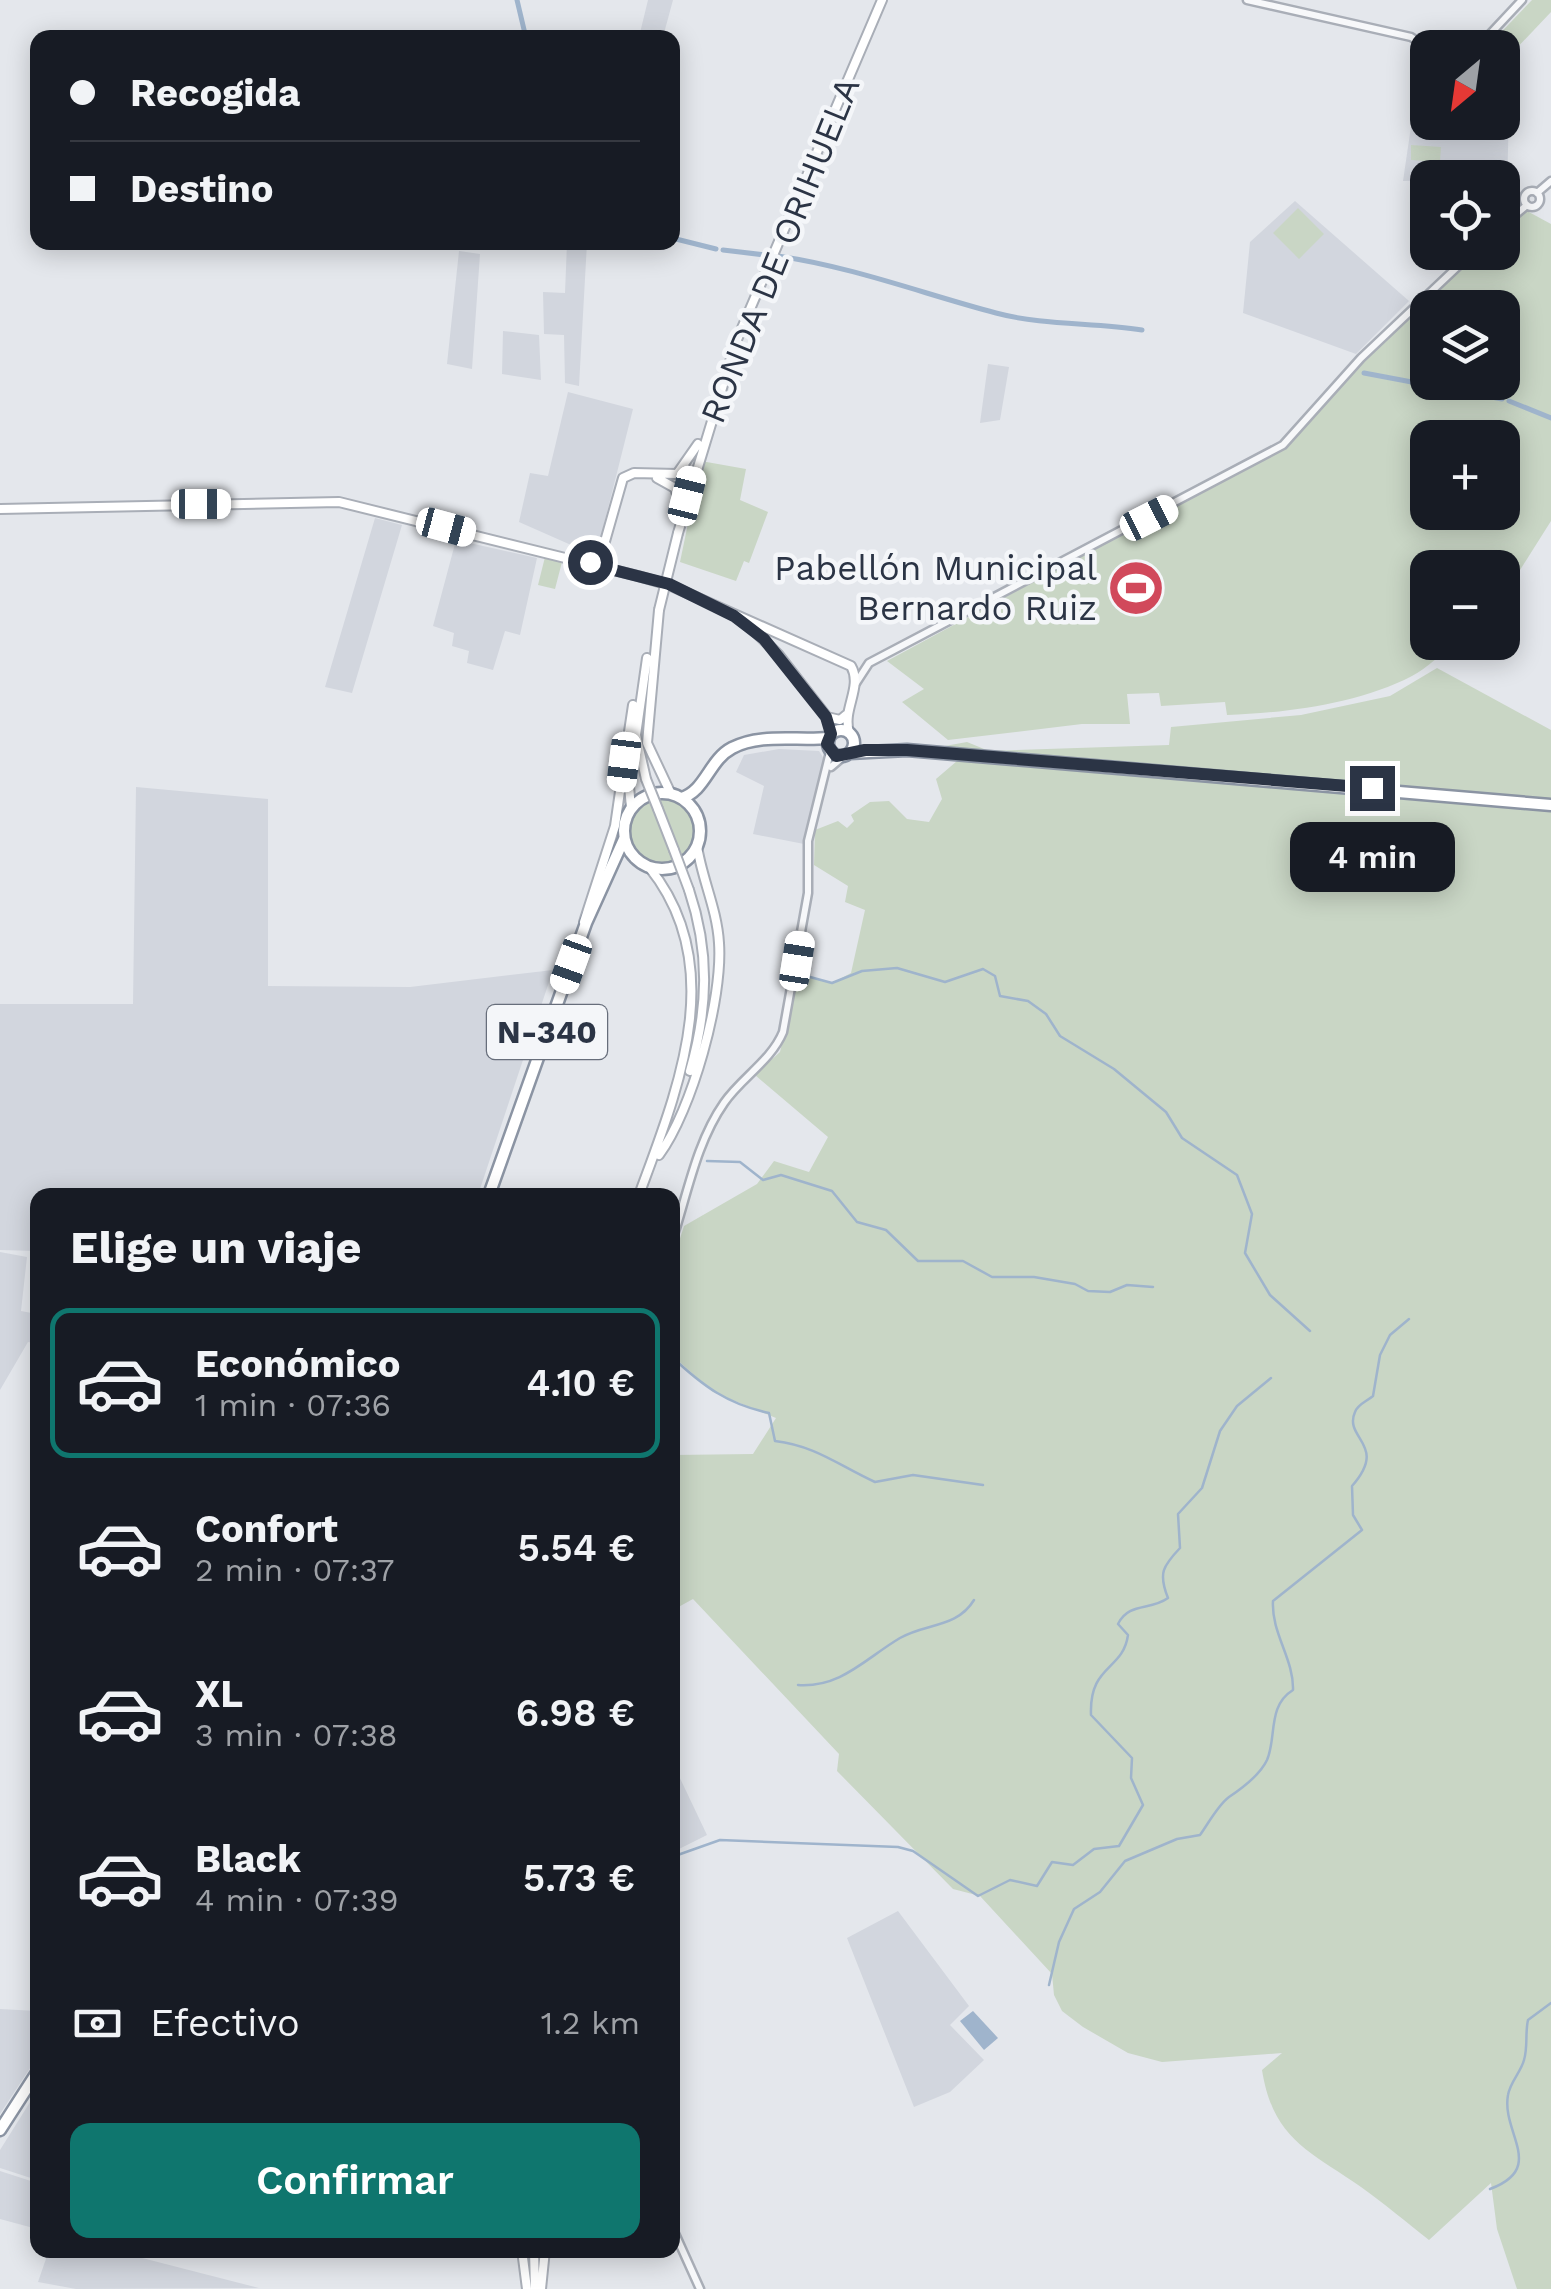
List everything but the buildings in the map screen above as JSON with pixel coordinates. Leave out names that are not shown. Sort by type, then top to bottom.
[{"type":"highway","points":[[847,754],[850,734]]},
{"type":"highway","points":[[609,871],[620,863],[678,866],[698,846],[696,814],[710,778],[736,753],[829,743],[850,734],[907,750]]},
{"type":"highway","points":[[631,808],[644,796],[694,793],[711,765],[734,747],[757,740],[829,743],[847,754],[907,750],[1551,805]]},
{"type":"highway","points":[[676,796],[696,814]]},
{"type":"highway","name":"N-340","points":[[491,1188],[585,925],[624,839],[631,808]]},
{"type":"highway","points":[[624,839],[644,865]]},
{"type":"highway","points":[[0,2130],[30,2084]]},
{"type":"main road","name":"RONDA DE ORIHUELA","points":[[644,1188],[690,1073],[703,1021],[705,962],[689,890],[646,779],[636,724],[648,652],[707,427],[764,273],[882,0]]},
{"type":"main road","points":[[598,566],[623,478],[683,470],[707,427]]},
{"type":"main road","points":[[653,476],[674,488],[682,517]]},
{"type":"main road","points":[[0,509],[347,503],[617,570],[669,584],[841,661],[855,672],[856,682],[846,715],[850,734]]},
{"type":"main road","points":[[586,563],[603,547]]},
{"type":"main road","points":[[603,547],[604,561],[617,570]]},
{"type":"main road","points":[[659,610],[646,743],[676,796]]},
{"type":"main road","points":[[734,616],[778,654],[826,717],[829,743]]},
{"type":"main road","points":[[778,654],[778,644],[790,639]]},
{"type":"main road","points":[[585,925],[583,918],[615,826],[635,693],[648,652]]},
{"type":"main road","points":[[826,717],[835,720],[846,715]]},
{"type":"main road","points":[[627,742],[631,808]]},
{"type":"main road","points":[[658,1155],[700,1057],[716,996],[716,922],[698,846]]},
{"type":"main road","points":[[643,1188],[682,1080],[692,1006],[684,936],[644,865]]},
{"type":"main road","points":[[524,2258],[534,2289]]},
{"type":"main road","points":[[534,2258],[534,2289]]},
{"type":"main road","points":[[534,2289],[542,2258]]},
{"type":"street","points":[[1248,0],[1410,37]]},
{"type":"street","points":[[1493,30],[1522,0]]},
{"type":"street","points":[[1520,210],[1526,204],[1538,204],[1537,193],[1551,181]]},
{"type":"street","points":[[856,682],[869,663],[1247,468],[1283,445],[1361,358],[1454,270]]},
{"type":"street","points":[[841,661],[869,663]]},
{"type":"street","points":[[680,1217],[709,1129],[725,1102],[774,1049],[783,1032],[808,893],[808,841],[828,772],[829,743]]},
{"type":"street","points":[[828,772],[847,754]]},
{"type":"street","points":[[680,2245],[700,2289]]},
{"type":"shaded area","points":[[648,0],[673,0],[665,30],[641,30]]},
{"type":"shaded area","points":[[1410,133],[1410,140],[1508,140],[1508,160],[1410,160],[1410,181],[1403,181]]},
{"type":"shaded area","points":[[1295,201],[1409,301],[1356,354],[1243,313],[1250,242]]},
{"type":"shaded area","points":[[567,250],[587,250],[579,386],[565,383],[564,335],[544,334],[543,292],[565,293]]},
{"type":"shaded area","points":[[459,251],[480,254],[472,369],[447,364]]},
{"type":"shaded area","points":[[503,331],[539,335],[541,380],[502,374]]},
{"type":"shaded area","points":[[988,364],[1009,367],[1000,420],[980,423]]},
{"type":"shaded area","points":[[568,392],[633,409],[596,556],[519,522],[530,473],[548,476]]},
{"type":"shaded area","points":[[375,518],[402,525],[352,693],[325,687]]},
{"type":"shaded area","points":[[456,540],[537,558],[520,635],[505,631],[493,670],[467,663],[469,651],[452,646],[454,633],[433,626]]},
{"type":"shaded area","points":[[779,749],[819,751],[824,759],[825,771],[804,844],[753,834],[764,786],[736,772],[744,755]]},
{"type":"shaded area","points":[[136,787],[268,799],[268,986],[410,987],[553,970],[480,1188],[30,1188],[30,1251],[0,1250],[0,1004],[133,1004]]},
{"type":"shaded area","points":[[0,1252],[27,1257],[21,1311],[30,1313],[30,1342],[0,1390]]},
{"type":"shaded area","points":[[680,1778],[707,1835],[680,1848]]},
{"type":"shaded area","points":[[898,1911],[969,2006],[950,2025],[984,2060],[950,2092],[914,2107],[847,1938]]},
{"type":"shaded area","points":[[0,2009],[30,2011],[30,2068],[0,2114]]},
{"type":"shaded area","points":[[30,2102],[30,2178],[0,2168],[0,2150]]},
{"type":"shaded area","points":[[0,2171],[30,2181],[30,2227],[0,2219]]},
{"type":"shaded area","points":[[46,2258],[142,2258],[259,2288],[76,2289],[38,2282]]},
{"type":"green space","points":[[1532,0],[1551,0],[1551,12],[1520,45],[1520,30],[1503,30]]},
{"type":"green space","points":[[1411,145],[1441,147],[1440,160],[1411,160]]},
{"type":"green space","points":[[1298,208],[1324,234],[1299,259],[1273,233]]},
{"type":"green space","points":[[1527,211],[1551,224],[1551,521],[1520,570],[1520,550],[1410,550],[1410,660],[1435,660],[1429,665],[1369,694],[1297,709],[1227,715],[1225,702],[1161,706],[1159,693],[1127,694],[1130,724],[1082,724],[948,740],[902,702],[924,689],[887,661],[1287,445],[1410,313],[1410,400],[1520,400],[1520,290],[1434,290],[1458,270],[1520,270],[1520,217]]},
{"type":"green space","points":[[701,461],[746,469],[740,500],[768,512],[749,563],[744,561],[736,581],[680,562]]},
{"type":"green space","points":[[545,557],[562,562],[555,589],[538,585]]},
{"type":"green space","points":[[1437,668],[1551,730],[1551,803],[928,749],[967,742],[989,751],[1169,745],[1171,727],[1301,715],[1390,696]]},
{"type":"green space","points":[[957,761],[1551,811],[1551,2289],[1517,2289],[1497,2229],[1491,2183],[1429,2240],[1296,2141],[1275,2112],[1262,2070],[1282,2053],[1162,2062],[1128,2053],[1062,2011],[1054,1995],[1052,1974],[980,1896],[953,1889],[837,1771],[839,1754],[693,1599],[680,1606],[680,1455],[753,1454],[776,1418],[713,1392],[680,1362],[680,1238],[684,1226],[757,1184],[774,1161],[809,1172],[828,1137],[755,1075],[780,1052],[798,975],[832,983],[851,973],[865,910],[845,902],[848,886],[814,865],[815,830],[838,821],[847,828],[854,821],[851,815],[870,802],[889,801],[907,819],[929,822],[942,799],[936,779]]},
{"type":"green space","points":[[657,797],[681,803],[694,821],[695,839],[681,859]]},
{"type":"green space","points":[[649,799],[674,863],[651,863],[630,844],[631,817]]},
{"type":"water","points":[[973,2011],[998,2038],[984,2050],[960,2021]]},
{"type":"waterway","points":[[517,0],[524,30]]},
{"type":"waterway","points":[[680,240],[716,249]]},
{"type":"waterway","points":[[723,250],[765,255]]},
{"type":"waterway","points":[[778,256],[861,274],[1014,317],[1142,330]]},
{"type":"waterway","points":[[1364,373],[1410,382]]},
{"type":"waterway","points":[[1509,401],[1551,418]]},
{"type":"waterway","points":[[799,974],[832,983],[862,971],[897,968],[945,982],[983,969],[995,976],[1000,996],[1028,1001],[1046,1014],[1060,1036],[1114,1069],[1166,1112],[1182,1138],[1237,1175],[1252,1214],[1245,1253],[1270,1295],[1310,1331]]},
{"type":"waterway","points":[[707,1161],[740,1162],[763,1180],[781,1175],[832,1191],[857,1222],[886,1230],[918,1261],[963,1261],[992,1277],[1034,1277],[1075,1284],[1088,1291],[1110,1292],[1127,1285],[1153,1287]]},
{"type":"waterway","points":[[1049,1985],[1059,1942],[1074,1909],[1100,1892],[1125,1861],[1177,1839],[1200,1835],[1221,1805],[1264,1766],[1279,1704],[1293,1690],[1275,1624],[1273,1601],[1362,1530],[1353,1515],[1352,1486],[1362,1472],[1366,1451],[1355,1429],[1355,1412],[1373,1396],[1380,1355],[1390,1335],[1409,1319]]},
{"type":"waterway","points":[[680,1364],[716,1392],[740,1405],[769,1413],[775,1441],[815,1452],[875,1482],[913,1475],[983,1485]]},
{"type":"waterway","points":[[680,1854],[720,1840],[898,1847],[913,1851],[978,1896],[1010,1880],[1037,1886],[1052,1862],[1073,1865],[1094,1849],[1119,1846],[1143,1805],[1131,1778],[1132,1758],[1091,1715],[1095,1686],[1125,1647],[1128,1635],[1118,1624],[1123,1617],[1168,1598],[1163,1576],[1166,1565],[1180,1548],[1178,1514],[1202,1488],[1220,1431],[1237,1406],[1271,1378]]},
{"type":"waterway","points":[[798,1685],[840,1677],[900,1638],[959,1616],[974,1600]]},
{"type":"waterway","points":[[1490,2189],[1516,2171],[1518,2148],[1510,2123],[1508,2095],[1524,2060],[1528,2020],[1551,2003]]},
{"type":"place","name":"Pabellón Municipal Bernardo Ruiz","points":[[1136,588]]},
{"type":"route","points":[[590,562],[586,563],[669,584],[749,625],[778,654],[826,717],[831,734],[827,744],[836,756],[865,750],[907,750],[1372,788]]}]
